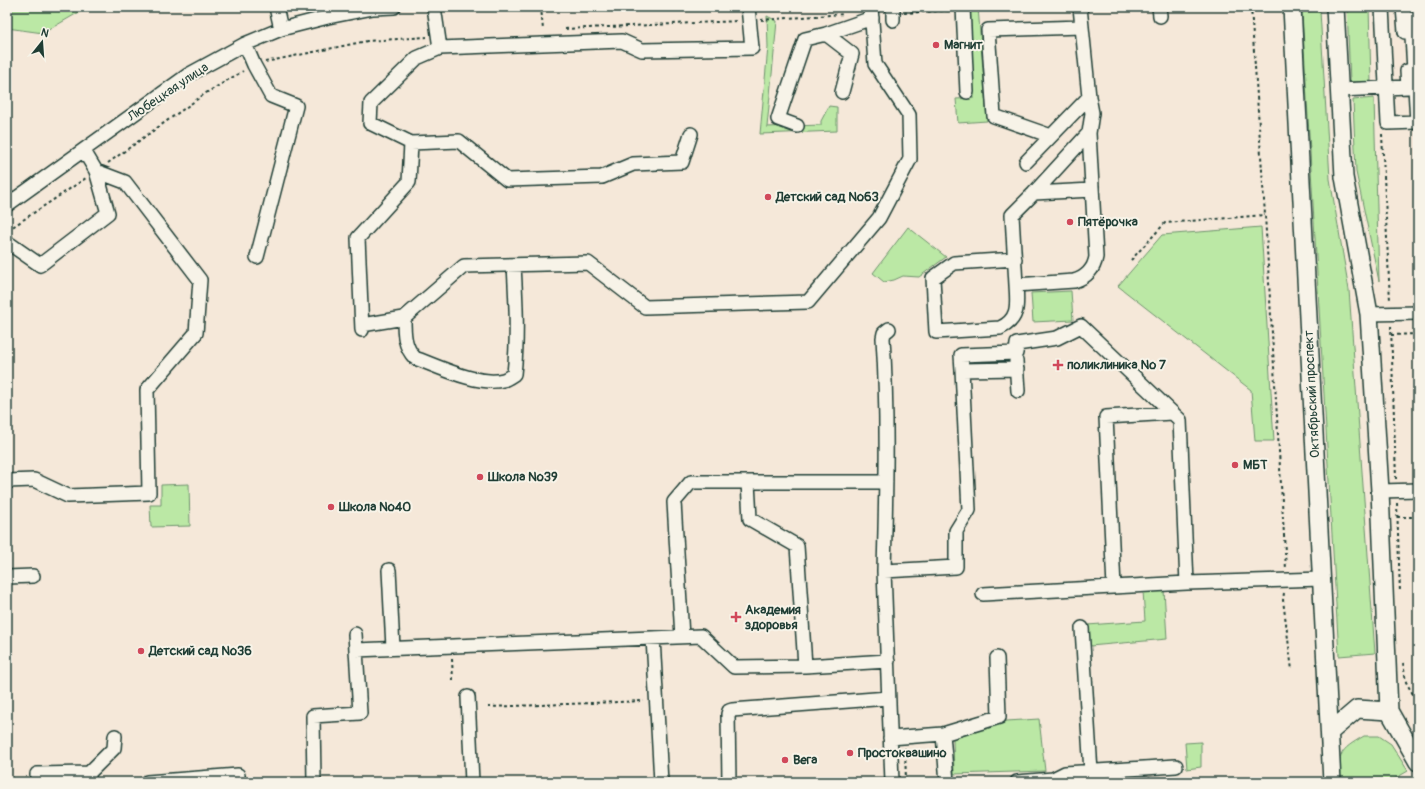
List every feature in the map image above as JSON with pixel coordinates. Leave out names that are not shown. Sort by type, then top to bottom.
[{"type":"main road","name":"Октябрьский проспект","points":[[1292,7],[1332,782]]},
{"type":"main road","points":[[1335,7],[1344,177],[1369,314],[1380,491],[1389,711],[1418,762]]},
{"type":"main road","points":[[1330,732],[1357,709],[1389,711]]},
{"type":"street","points":[[276,7],[281,29]]},
{"type":"street","name":"Любецкая улица","points":[[7,205],[188,75],[245,44],[281,29],[328,17],[372,8],[394,7]]},
{"type":"street","points":[[434,7],[439,42]]},
{"type":"street","points":[[691,134],[682,162],[633,164],[602,177],[507,180],[459,141],[411,143],[370,123],[371,104],[417,58],[439,42],[622,41],[642,50],[752,48],[748,7]]},
{"type":"street","points":[[1016,284],[1074,281],[1080,279],[1089,272],[1095,262],[1096,257],[1089,132],[1092,113],[1080,7]]},
{"type":"street","points":[[1382,7],[1388,123],[1417,122],[1411,19],[1418,19]]},
{"type":"street","points":[[1403,7],[1414,86]]},
{"type":"street","points":[[964,8],[967,92]]},
{"type":"street","points":[[411,143],[409,182],[358,238],[362,328],[404,318],[464,266],[588,263],[645,307],[808,302],[879,218],[910,159],[909,115],[875,64],[872,12],[826,34],[805,39],[778,119],[796,126]]},
{"type":"street","points":[[1051,136],[994,116],[988,30],[1082,27]]},
{"type":"street","points":[[826,34],[852,54],[842,92]]},
{"type":"street","points":[[245,44],[270,96],[296,106],[258,257]]},
{"type":"street","points":[[1339,90],[1414,86]]},
{"type":"street","points":[[1026,162],[1089,97]]},
{"type":"street","points":[[1015,259],[954,263],[933,278],[936,332],[1000,328],[1005,326],[1013,319],[1017,308],[1015,259],[1012,215],[1089,132]]},
{"type":"street","points":[[7,242],[40,265],[108,213],[96,171],[84,151]]},
{"type":"street","points":[[7,481],[34,480],[68,496],[149,493],[147,390],[196,333],[200,280],[125,182],[96,171]]},
{"type":"street","points":[[1034,193],[1092,190]]},
{"type":"street","points":[[404,318],[404,336],[409,352],[415,358],[485,381],[504,380],[514,374],[516,358],[516,300],[514,265]]},
{"type":"street","points":[[1369,314],[1418,313]]},
{"type":"street","points":[[1018,391],[1017,344],[1057,338],[1081,326],[1180,420],[1187,583]]},
{"type":"street","points":[[889,329],[884,333],[883,338],[886,390],[884,571],[892,782]]},
{"type":"street","points":[[884,571],[956,568],[956,531],[969,510],[962,356],[1016,353]]},
{"type":"street","points":[[962,370],[1017,368]]},
{"type":"street","points":[[1114,587],[1106,417],[1172,413]]},
{"type":"street","points":[[682,637],[674,502],[690,482],[886,482]]},
{"type":"street","points":[[748,482],[750,519],[796,546],[805,666]]},
{"type":"street","points":[[1380,491],[1418,490]]},
{"type":"street","points":[[388,570],[393,648]]},
{"type":"street","points":[[7,577],[33,576]]},
{"type":"street","points":[[983,594],[1187,583],[1322,579]]},
{"type":"street","points":[[1082,628],[1090,772]]},
{"type":"street","points":[[314,782],[313,716],[360,713],[355,634]]},
{"type":"street","points":[[356,650],[701,636],[734,667],[805,666],[888,661]]},
{"type":"street","points":[[653,638],[661,782]]},
{"type":"street","points":[[890,738],[943,734],[999,717],[997,658]]},
{"type":"street","points":[[468,697],[472,782]]},
{"type":"street","points":[[729,782],[729,711],[835,701],[888,698]]},
{"type":"street","points":[[943,734],[947,782]]},
{"type":"street","points":[[37,782],[37,774],[89,778],[114,748],[115,736]]},
{"type":"street","points":[[1017,782],[1053,779],[1065,773],[1176,766]]},
{"type":"street","points":[[147,782],[238,775],[238,782]]},
{"type":"path","points":[[536,31],[543,30],[541,7]]},
{"type":"path","points":[[893,13],[994,7]]},
{"type":"path","points":[[1252,7],[1266,215],[1286,580],[1283,600],[1292,670]]},
{"type":"path","points":[[559,30],[750,21],[848,13]]},
{"type":"path","points":[[7,230],[96,171],[206,93],[254,65],[367,41],[439,42]]},
{"type":"path","points":[[1382,127],[1400,593]]},
{"type":"path","points":[[1131,260],[1164,223],[1266,215]]},
{"type":"path","points":[[1391,335],[1418,334]]},
{"type":"path","points":[[1397,517],[1418,517]]},
{"type":"path","points":[[451,646],[453,680]]},
{"type":"path","points":[[1402,662],[1406,682],[1418,702]]},
{"type":"path","points":[[488,707],[656,700]]},
{"type":"path","points":[[905,737],[906,782]]},
{"type":"green space","points":[[7,7],[88,7],[43,33],[7,28]]},
{"type":"green space","points":[[978,7],[987,121],[958,123],[956,99],[974,98],[968,8]]},
{"type":"green space","points":[[1347,7],[1369,7],[1371,81],[1350,82]]},
{"type":"green space","points":[[1320,11],[1330,179],[1349,290],[1375,653],[1339,656],[1302,12]]},
{"type":"green space","points":[[767,16],[777,21],[767,127],[821,125],[821,121],[829,106],[837,107],[837,131],[760,134],[768,47]]},
{"type":"green space","points":[[1374,98],[1379,281],[1356,172],[1353,100]]},
{"type":"green space","points":[[908,227],[946,257],[919,277],[903,276],[884,282],[873,273]]},
{"type":"green space","points":[[1261,227],[1274,441],[1255,441],[1251,390],[1118,286],[1162,235]]},
{"type":"green space","points":[[1071,291],[1073,320],[1033,322],[1031,293]]},
{"type":"green space","points":[[189,484],[190,526],[151,527],[150,505],[161,505],[161,485]]},
{"type":"green space","points":[[1164,590],[1167,639],[1090,646],[1087,625],[1145,621],[1143,591]]},
{"type":"green space","points":[[1039,719],[1045,771],[954,774],[953,738],[1007,721]]},
{"type":"green space","points":[[1364,736],[1379,736],[1391,744],[1408,771],[1389,782],[1340,782],[1340,759],[1342,754],[1349,745]]},
{"type":"green space","points":[[1201,742],[1201,767],[1187,769],[1185,743]]},
{"type":"place","name":"Магнит","points":[[936,45]]},
{"type":"place","name":"Детский сад №63","points":[[768,197]]},
{"type":"place","name":"Пятёрочка","points":[[1070,222]]},
{"type":"place","name":"поликлиника № 7","points":[[1058,365]]},
{"type":"place","name":"МБТ","points":[[1235,465]]},
{"type":"place","name":"Школа №39","points":[[480,477]]},
{"type":"place","name":"Школа №40","points":[[331,507]]},
{"type":"place","name":"Академия здоровья","points":[[736,617]]},
{"type":"place","name":"Детский сад №36","points":[[141,651]]},
{"type":"place","name":"Простоквашино","points":[[850,753]]},
{"type":"place","name":"Вега","points":[[785,760]]}]
